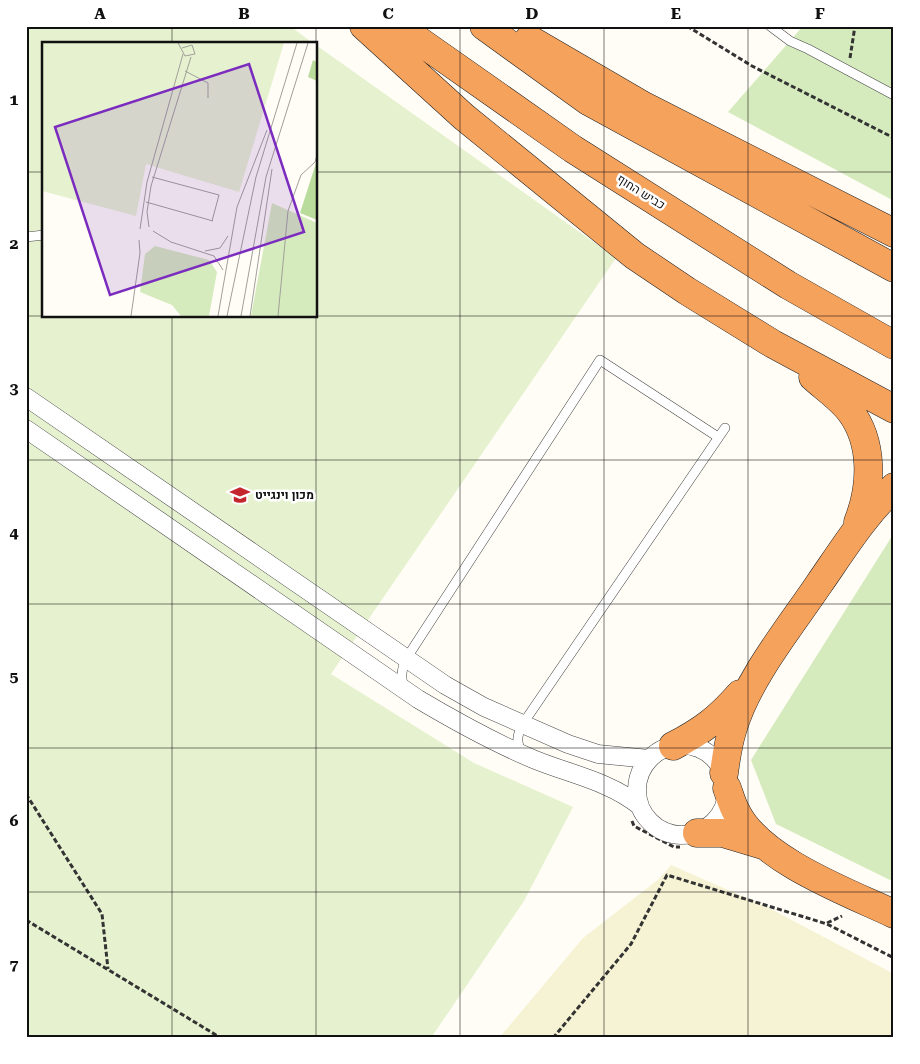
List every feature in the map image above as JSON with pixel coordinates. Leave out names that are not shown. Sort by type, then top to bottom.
[{"type":"highway","points":[[364,26],[464,117],[635,256],[687,291],[773,344],[894,409]]},
{"type":"highway","name":"כביש החוף","points":[[398,26],[580,154],[788,285],[894,345]]},
{"type":"highway","points":[[484,26],[588,101],[894,268]]},
{"type":"highway","points":[[507,26],[644,106],[894,233]]},
{"type":"highway","points":[[773,344],[833,394],[850,411],[866,443],[869,471],[867,491],[862,512],[852,536]]},
{"type":"highway","points":[[673,746],[706,728],[722,714],[758,674],[852,536],[880,500],[894,487]]},
{"type":"highway","points":[[758,674],[733,726],[727,751],[725,780],[737,813],[763,845]]},
{"type":"highway","points":[[697,833],[723,833],[763,845],[818,878],[894,914]]},
{"type":"street","points":[[26,397],[406,659],[484,707],[568,744],[598,754],[649,760]]},
{"type":"street","points":[[26,429],[404,690],[476,732],[522,754],[623,793],[640,806]]},
{"type":"street","points":[[673,746],[690,746],[704,751],[716,760],[725,780],[725,802],[719,815],[710,826],[697,833],[682,836],[668,833],[654,826],[644,815],[640,806],[637,787],[641,772],[649,760],[661,750],[673,746]]},
{"type":"lane","points":[[770,26],[790,41],[894,95]]},
{"type":"lane","points":[[26,237],[42,235]]},
{"type":"lane","points":[[404,690],[401,680],[406,659],[600,360],[718,437]]},
{"type":"lane","points":[[522,754],[518,745],[517,735],[522,725],[725,428]]},
{"type":"path","points":[[688,26],[752,66],[894,138]]},
{"type":"path","points":[[848,71],[855,26]]},
{"type":"path","points":[[26,794],[102,914],[108,968]]},
{"type":"path","points":[[553,1038],[631,944],[668,875],[827,924],[894,958]]},
{"type":"path","points":[[26,920],[221,1038]]},
{"type":"shaded area","points":[[671,865],[767,907],[894,974],[894,1038],[499,1038],[583,938],[659,879]]},
{"type":"green space","name":"מכון וינגייט","points":[[26,26],[290,26],[311,42],[42,42],[42,318],[318,318],[318,46],[616,258],[331,674],[474,763],[573,807],[524,901],[431,1038],[26,1038]]},
{"type":"green space","points":[[803,26],[894,26],[894,201],[728,112]]},
{"type":"green space","points":[[894,533],[894,882],[776,824],[751,760]]},
{"type":"place","name":"מכון וינגייט","points":[[240,495]]}]
